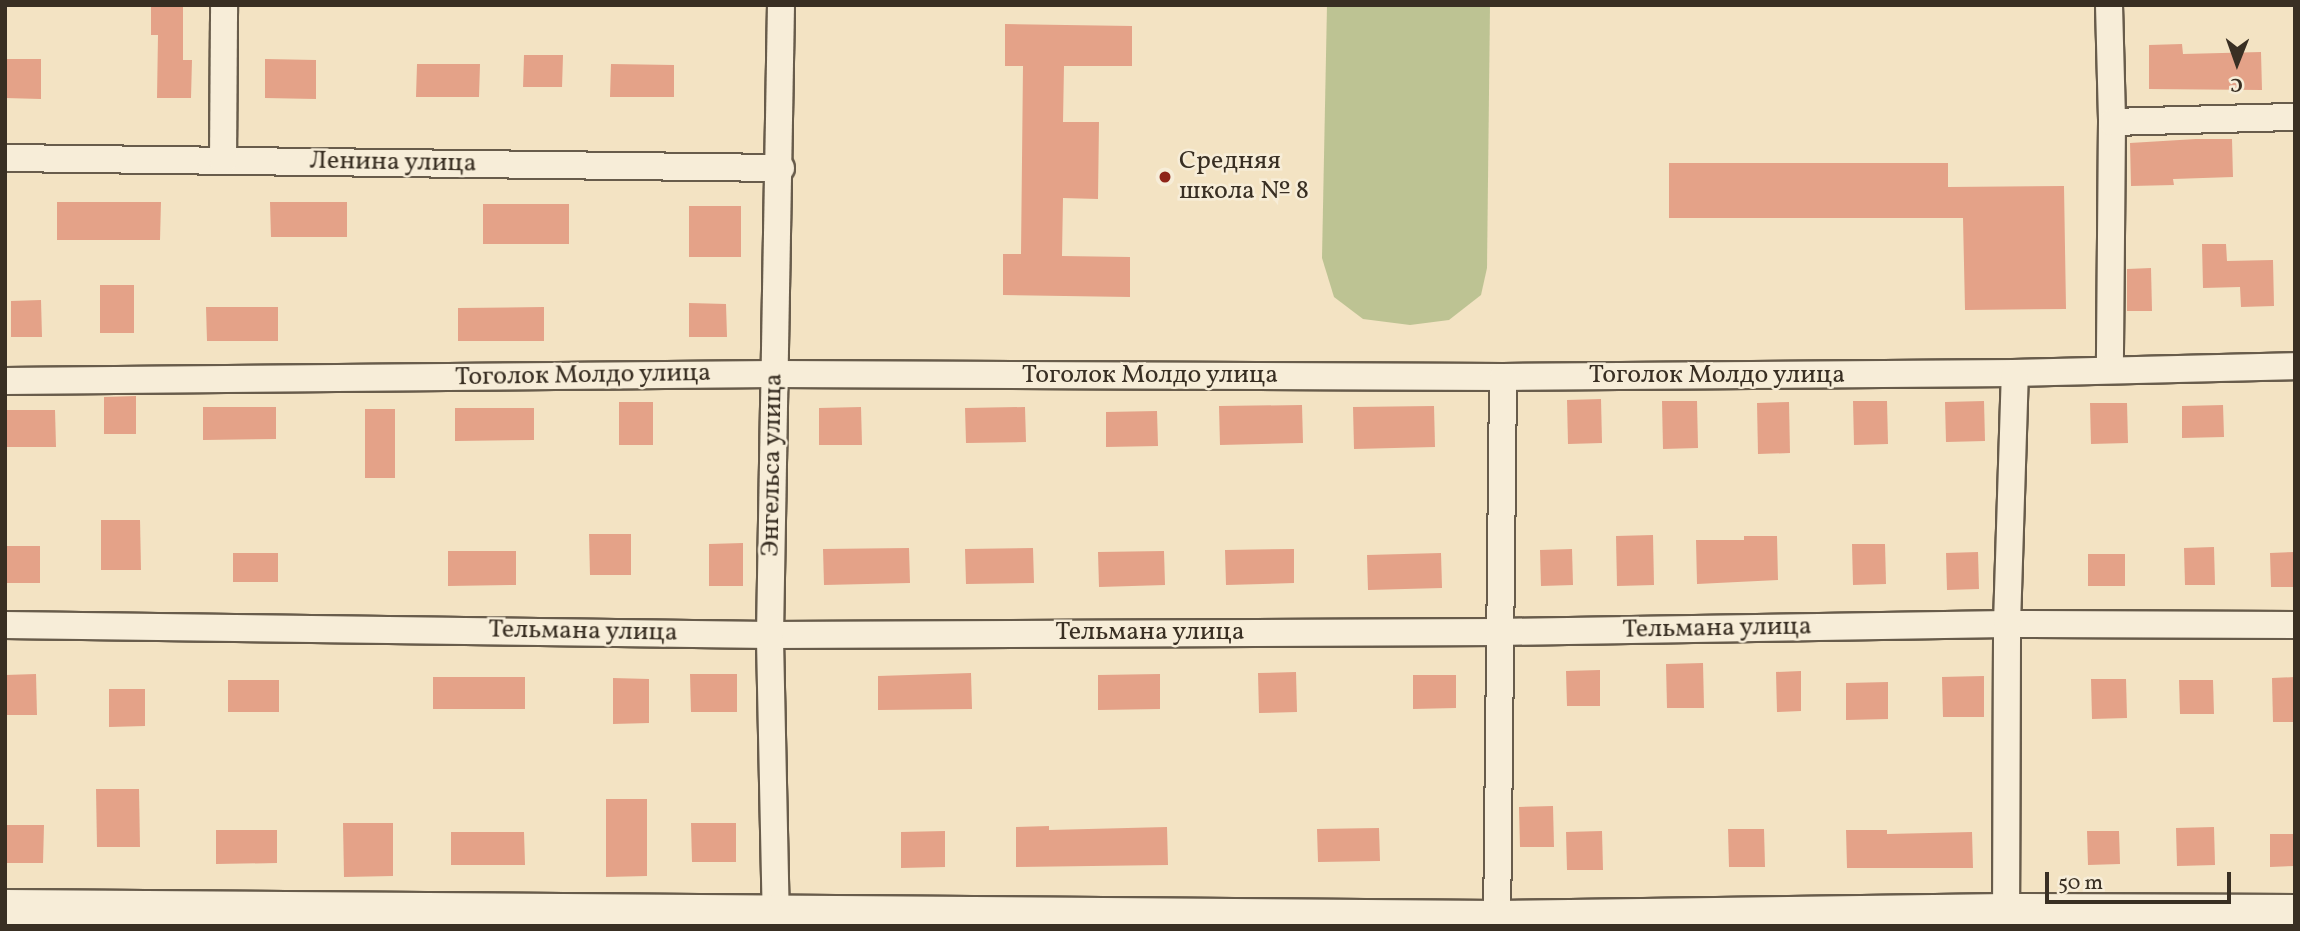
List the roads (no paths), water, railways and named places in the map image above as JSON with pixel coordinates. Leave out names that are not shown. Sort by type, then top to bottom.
[{"type":"street","points":[[223,5],[223,161]]},
{"type":"street","name":"Энгельса улица","points":[[776,921],[770,635],[781,168],[781,5]]},
{"type":"street","points":[[2109,5],[2112,122],[2110,370]]},
{"type":"street","points":[[2112,122],[2295,117]]},
{"type":"street","name":"Ленина улица","points":[[5,158],[781,168]]},
{"type":"street","name":"Тоголок Молдо улица","points":[[5,381],[775,374],[1503,377],[2015,373],[2295,366]]},
{"type":"street","points":[[2007,919],[2007,624],[2015,373]]},
{"type":"street","points":[[1497,923],[1503,377]]},
{"type":"street","name":"Тельмана улица","points":[[5,625],[770,635],[1499,632],[2007,624],[2295,625]]},
{"type":"street","points":[[5,909],[776,921],[1497,923],[2295,915]]},
{"type":"place","name":"Средняя школа № 8","points":[[1165,177]]}]
